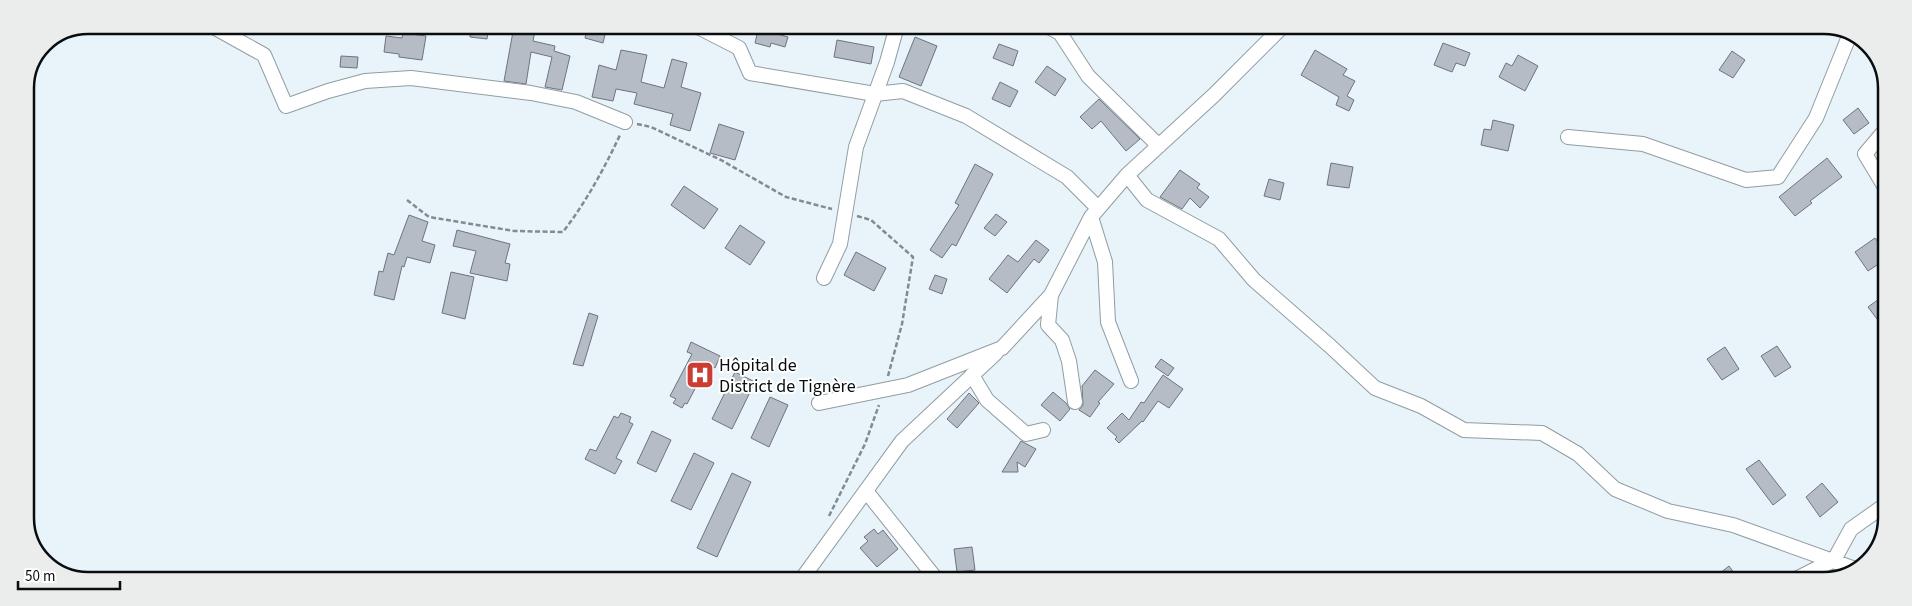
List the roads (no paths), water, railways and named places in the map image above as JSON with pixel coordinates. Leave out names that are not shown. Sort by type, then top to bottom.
[{"type":"street","points":[[226,34],[264,56],[286,106],[328,91],[365,81],[412,78],[531,93],[576,102],[625,122]]},
{"type":"street","points":[[712,34],[739,48],[750,73],[875,94],[903,91],[966,116],[1067,177],[1095,212],[1105,262],[1108,322],[1131,382]]},
{"type":"street","points":[[824,278],[840,244],[856,146],[887,62],[895,34]]},
{"type":"street","points":[[1061,34],[1088,76],[1159,146]]},
{"type":"street","points":[[807,572],[902,441],[1002,348],[1051,295],[1095,212],[1127,175],[1214,96],[1274,34]]},
{"type":"street","points":[[1568,137],[1643,144],[1746,180],[1778,177],[1816,118],[1848,40]]},
{"type":"street","points":[[1878,139],[1865,154],[1878,176]]},
{"type":"street","points":[[1127,175],[1147,200],[1219,240],[1254,280],[1375,388],[1421,406],[1464,430],[1542,433],[1578,454],[1615,489],[1668,511],[1733,525],[1849,566]]},
{"type":"street","points":[[1051,295],[1048,325],[1062,340],[1069,361],[1076,402]]},
{"type":"street","points":[[819,403],[908,385],[1002,348]]},
{"type":"street","points":[[972,375],[987,400],[1026,434],[1043,430]]},
{"type":"street","points":[[866,491],[931,572]]},
{"type":"street","points":[[1811,572],[1834,560],[1850,529],[1878,510]]},
{"type":"place","name":"Hôpital de District de Tignère","points":[[700,375]]}]
